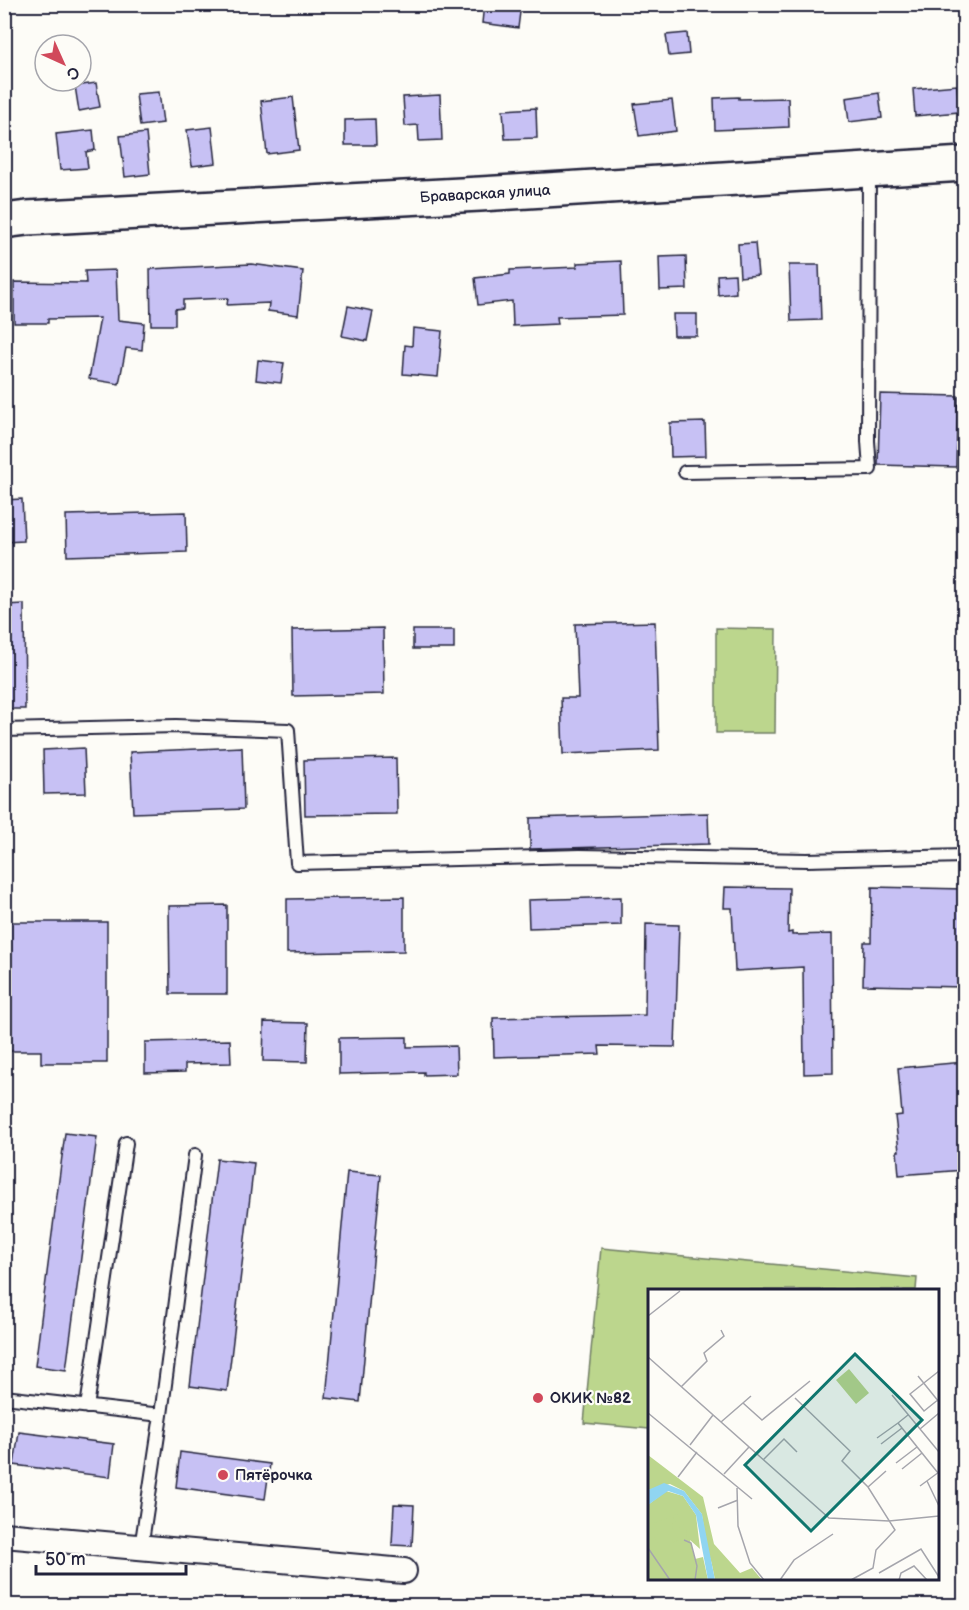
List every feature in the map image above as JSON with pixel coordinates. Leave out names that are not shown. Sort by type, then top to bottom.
[{"type":"main road","name":"Браварская улица","points":[[4,221],[964,164]]},
{"type":"street","points":[[4,1535],[404,1571]]},
{"type":"lane","points":[[685,472],[870,469],[868,441],[868,170]]},
{"type":"lane","points":[[4,730],[176,726],[288,730],[297,863],[580,856],[807,860],[964,856]]},
{"type":"lane","points":[[87,1407],[126,1143]]},
{"type":"lane","points":[[141,1548],[195,1155]]},
{"type":"lane","points":[[4,1397],[160,1415]]},
{"type":"green space","points":[[716,628],[776,629],[775,733],[716,733]]},
{"type":"green space","points":[[601,1248],[917,1278],[916,1289],[648,1289],[648,1429],[584,1423]]},
{"type":"building","points":[[484,4],[521,4],[518,28],[482,23]]},
{"type":"building","points":[[687,33],[689,54],[669,56],[666,35]]},
{"type":"building","points":[[93,83],[96,83],[100,107],[79,111],[76,93],[93,93]]},
{"type":"building","points":[[957,85],[959,112],[915,116],[913,89]]},
{"type":"building","points":[[159,92],[163,123],[140,126],[136,94]]},
{"type":"building","points":[[879,93],[882,118],[849,122],[846,98]]},
{"type":"building","points":[[440,95],[442,140],[419,141],[418,125],[405,126],[403,97]]},
{"type":"building","points":[[293,97],[299,150],[267,154],[261,101]]},
{"type":"building","points":[[739,97],[739,99],[788,98],[789,127],[715,130],[714,98]]},
{"type":"building","points":[[672,100],[676,131],[639,136],[634,104]]},
{"type":"building","points":[[536,108],[537,138],[505,139],[503,110]]},
{"type":"building","points":[[375,119],[376,145],[345,145],[345,120]]},
{"type":"building","points":[[212,127],[216,163],[192,166],[187,130]]},
{"type":"building","points":[[93,130],[95,150],[86,152],[88,168],[60,170],[56,134]]},
{"type":"building","points":[[146,133],[150,174],[125,177],[120,136]]},
{"type":"building","points":[[755,243],[758,275],[740,277],[738,244]]},
{"type":"building","points":[[686,256],[687,289],[660,290],[659,257]]},
{"type":"building","points":[[621,261],[623,315],[557,317],[558,324],[513,326],[512,301],[478,305],[475,278],[510,274],[510,270],[577,267],[577,263]]},
{"type":"building","points":[[251,264],[303,271],[298,315],[268,311],[269,303],[227,305],[228,298],[183,300],[183,308],[175,309],[175,325],[151,325],[150,269]]},
{"type":"building","points":[[789,265],[819,265],[821,320],[791,321]]},
{"type":"building","points":[[116,270],[118,320],[144,323],[142,350],[126,348],[119,384],[89,379],[100,318],[48,319],[48,323],[14,323],[14,282],[86,283],[85,271]]},
{"type":"building","points":[[735,274],[736,293],[718,295],[717,275]]},
{"type":"building","points":[[348,306],[373,311],[367,341],[342,336]]},
{"type":"building","points":[[673,314],[697,314],[697,336],[674,336]]},
{"type":"building","points":[[413,328],[442,331],[438,377],[403,374],[405,345],[412,346]]},
{"type":"building","points":[[258,360],[284,363],[281,383],[256,380]]},
{"type":"building","points":[[880,394],[958,396],[956,467],[878,465]]},
{"type":"building","points":[[705,422],[706,456],[671,457],[670,423]]},
{"type":"building","points":[[22,499],[24,541],[4,542],[4,500]]},
{"type":"building","points":[[186,512],[187,552],[67,556],[66,515]]},
{"type":"building","points":[[24,604],[25,709],[4,709],[4,605]]},
{"type":"building","points":[[655,622],[659,750],[563,754],[561,698],[578,698],[575,624]]},
{"type":"building","points":[[383,628],[384,694],[293,696],[292,630]]},
{"type":"building","points":[[413,630],[454,630],[454,649],[413,649]]},
{"type":"building","points":[[242,747],[244,809],[133,813],[130,752]]},
{"type":"building","points":[[84,748],[86,793],[44,794],[43,750]]},
{"type":"building","points":[[396,758],[397,814],[305,815],[304,760]]},
{"type":"building","points":[[708,813],[709,844],[530,849],[530,818]]},
{"type":"building","points":[[725,887],[789,888],[788,933],[792,932],[792,935],[832,934],[833,1073],[804,1074],[803,967],[735,971],[732,908],[724,908]]},
{"type":"building","points":[[872,887],[964,889],[964,987],[863,985],[864,942],[871,942]]},
{"type":"building","points":[[404,897],[404,951],[287,953],[287,899]]},
{"type":"building","points":[[621,897],[621,925],[529,928],[528,900]]},
{"type":"building","points":[[227,905],[227,994],[170,994],[169,906]]},
{"type":"building","points":[[4,922],[107,922],[107,1063],[41,1063],[41,1051],[4,1051]]},
{"type":"building","points":[[646,924],[679,925],[675,1047],[599,1046],[600,1054],[494,1057],[493,1018],[645,1015]]},
{"type":"building","points":[[264,1022],[308,1023],[307,1062],[263,1061]]},
{"type":"building","points":[[407,1037],[407,1047],[456,1046],[457,1074],[424,1075],[424,1072],[339,1074],[339,1038]]},
{"type":"building","points":[[230,1040],[231,1063],[185,1064],[185,1072],[145,1073],[145,1042]]},
{"type":"building","points":[[964,1062],[964,1170],[899,1175],[895,1116],[902,1115],[898,1068]]},
{"type":"building","points":[[65,1133],[97,1137],[66,1370],[35,1366]]},
{"type":"building","points":[[217,1159],[254,1163],[227,1391],[190,1386]]},
{"type":"building","points":[[347,1172],[381,1175],[360,1402],[326,1398]]},
{"type":"building","points":[[19,1432],[114,1444],[110,1477],[14,1465]]},
{"type":"building","name":"Пятёрочка","points":[[180,1452],[270,1464],[265,1499],[176,1487]]},
{"type":"building","points":[[394,1504],[414,1505],[412,1546],[392,1545]]},
{"type":"place","name":"ОКИК №82","points":[[538,1398]]},
{"type":"place","name":"Пятёрочка","points":[[223,1475]]}]
